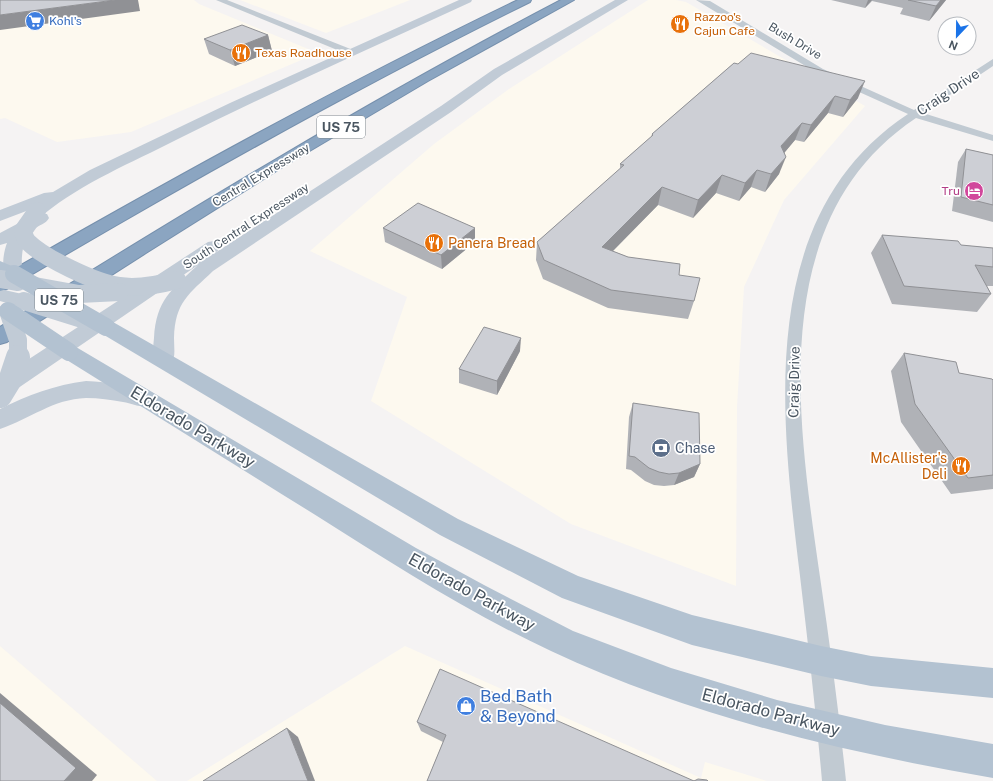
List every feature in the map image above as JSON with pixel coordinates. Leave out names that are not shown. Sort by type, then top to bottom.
[{"type":"highway","name":"US 75","points":[[8,290],[129,211],[298,116],[412,56],[526,0]]},
{"type":"highway","name":"Central Expressway","points":[[0,337],[124,258],[290,157],[453,63],[569,0]]},
{"type":"main road","points":[[0,216],[66,190],[181,132],[350,52],[380,40],[467,0]]},
{"type":"main road","name":"South Central Expressway","points":[[207,266],[446,109],[498,72],[623,0]]},
{"type":"main road","points":[[110,182],[248,109],[368,51],[380,40]]},
{"type":"main road","name":"South Central Expressway","points":[[0,389],[170,275],[430,107],[480,78],[498,72]]},
{"type":"main road","points":[[0,396],[12,376],[19,352],[8,290],[11,263],[17,241],[37,211],[66,190]]},
{"type":"main road","points":[[0,240],[82,196]]},
{"type":"main road","points":[[23,231],[25,238],[38,250],[96,280],[118,286],[150,287]]},
{"type":"main road","points":[[8,290],[93,294],[138,290],[177,280],[207,266]]},
{"type":"main road","points":[[164,360],[164,322],[169,306],[182,289],[207,266]]},
{"type":"main road","points":[[8,290],[62,312],[106,327],[449,527],[572,588],[692,630],[821,661],[871,671],[993,683]]},
{"type":"main road","name":"Eldorado Parkway","points":[[8,290],[34,329],[70,352],[468,593],[567,643],[634,671],[723,700],[829,728],[899,744],[993,761]]},
{"type":"main road","points":[[0,420],[41,400],[76,390],[107,390],[148,400]]},
{"type":"street","points":[[220,0],[350,52]]},
{"type":"street","name":"Bush Drive","points":[[700,0],[820,72],[915,114],[968,132],[993,138]]},
{"type":"street","name":"Craig Drive","points":[[834,781],[821,661],[801,514],[795,449],[793,406],[794,352],[798,309],[807,266],[818,231],[831,203],[850,175],[870,150],[882,138],[915,114],[993,62]]},
{"type":"shaded area","points":[[0,0],[194,0],[199,4],[318,53],[131,132],[57,142],[5,118],[0,119]]},
{"type":"shaded area","points":[[240,0],[410,0],[326,33]]},
{"type":"shaded area","points":[[648,0],[676,0],[686,2],[865,106],[784,200],[744,287],[737,407],[736,586],[571,524],[371,401],[407,297],[310,251],[434,144],[509,89]]},
{"type":"shaded area","points":[[0,646],[157,781],[0,781]]},
{"type":"shaded area","points":[[405,646],[701,778],[705,762],[767,781],[187,781]]},
{"type":"building","points":[[0,0],[115,0],[0,15]]},
{"type":"building","points":[[908,0],[941,0],[936,6]]},
{"type":"building","points":[[242,25],[268,35],[230,50],[204,39]]},
{"type":"building","points":[[751,53],[865,81],[850,100],[835,96],[811,125],[802,123],[781,146],[786,157],[771,174],[757,170],[745,183],[722,175],[698,200],[662,187],[602,247],[628,257],[680,264],[679,275],[700,278],[694,301],[611,290],[544,260],[537,242],[624,165],[620,164],[653,135],[652,134],[734,63],[738,64]]},
{"type":"building","points":[[966,149],[993,155],[993,205],[961,197]]},
{"type":"building","points":[[418,203],[475,228],[441,255],[383,228]]},
{"type":"building","points":[[882,235],[958,241],[961,245],[993,248],[993,267],[975,265],[991,294],[904,286]]},
{"type":"building","points":[[484,327],[521,338],[497,381],[459,369]]},
{"type":"building","points":[[904,353],[956,362],[959,373],[993,380],[993,475],[968,478],[915,404]]},
{"type":"building","name":"Chase","points":[[633,403],[699,413],[700,464],[679,473],[669,474],[649,468],[635,457],[629,456]]},
{"type":"building","name":"Bed Bath & Beyond","points":[[440,669],[694,781],[427,781],[446,735],[417,722]]},
{"type":"building","points":[[0,703],[76,768],[64,781],[0,781]]},
{"type":"building","points":[[287,728],[308,781],[203,781]]},
{"type":"building","points":[[698,779],[708,781],[694,781]]},
{"type":"place","name":"Kohl's","points":[[35,21]]},
{"type":"place","name":"Razzoo's Cajun Cafe","points":[[680,24]]},
{"type":"place","name":"Texas Roadhouse","points":[[241,53]]},
{"type":"place","name":"Tru","points":[[974,191]]},
{"type":"place","name":"Panera Bread","points":[[434,243]]},
{"type":"place","name":"Chase","points":[[661,448]]},
{"type":"place","name":"McAllister's Deli","points":[[961,466]]},
{"type":"place","name":"Bed Bath & Beyond","points":[[466,706]]}]
